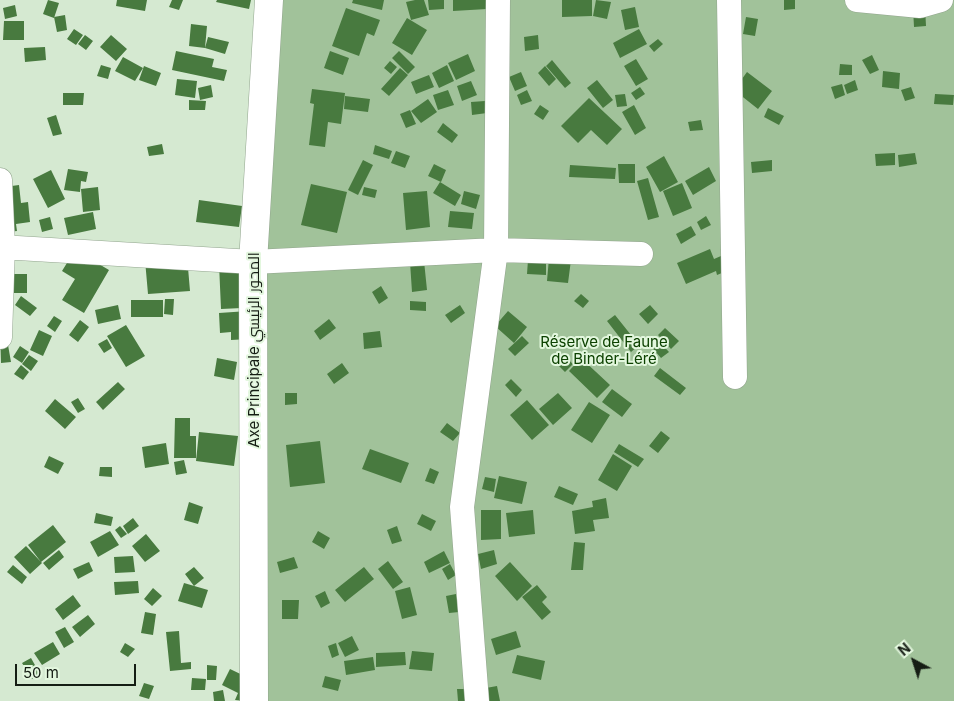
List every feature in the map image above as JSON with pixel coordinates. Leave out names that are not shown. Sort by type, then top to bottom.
[{"type":"main road","name":"Axe Principale المحور الرئيسي","points":[[254,701],[253,262],[268,0]]},
{"type":"street","points":[[477,701],[462,507],[496,250],[498,0]]},
{"type":"street","points":[[729,0],[735,377]]},
{"type":"street","points":[[857,0],[920,6],[941,0]]},
{"type":"street","points":[[0,180],[0,337]]},
{"type":"street","points":[[1,246],[253,262],[496,250],[641,254]]},
{"type":"green space","name":"Réserve de Faune de Binder-Léré","points":[[269,0],[954,0],[954,701],[254,701]]},
{"type":"building","points":[[48,0],[59,3],[54,18],[43,14]]},
{"type":"building","points":[[117,0],[147,0],[145,11],[116,6]]},
{"type":"building","points":[[172,0],[183,0],[179,10],[169,7]]},
{"type":"building","points":[[217,0],[251,0],[249,9],[216,2]]},
{"type":"building","points":[[353,0],[384,0],[382,10],[352,3]]},
{"type":"building","points":[[424,0],[429,15],[411,20],[406,2]]},
{"type":"building","points":[[428,0],[444,0],[444,9],[429,10]]},
{"type":"building","points":[[453,0],[486,0],[487,9],[453,11]]},
{"type":"building","points":[[562,0],[592,0],[592,16],[562,17]]},
{"type":"building","points":[[596,0],[611,2],[607,19],[593,16]]},
{"type":"building","points":[[784,0],[795,0],[795,9],[784,10]]},
{"type":"building","points":[[15,5],[17,16],[5,19],[3,8]]},
{"type":"building","points":[[635,7],[639,27],[625,30],[621,10]]},
{"type":"building","points":[[925,7],[926,26],[914,27],[913,8]]},
{"type":"building","points":[[346,8],[380,20],[374,36],[367,33],[359,56],[332,46]]},
{"type":"building","points":[[65,15],[67,30],[57,32],[54,17]]},
{"type":"building","points":[[746,17],[758,19],[755,36],[743,34]]},
{"type":"building","points":[[407,18],[427,30],[412,55],[392,43]]},
{"type":"building","points":[[4,21],[24,21],[24,40],[3,40]]},
{"type":"building","points":[[191,24],[207,26],[205,48],[189,46]]},
{"type":"building","points":[[74,29],[83,35],[76,45],[67,39]]},
{"type":"building","points":[[639,29],[647,44],[620,58],[613,43]]},
{"type":"building","points":[[85,35],[93,41],[86,50],[78,44]]},
{"type":"building","points":[[111,35],[127,49],[116,61],[100,47]]},
{"type":"building","points":[[538,35],[539,49],[525,51],[524,37]]},
{"type":"building","points":[[208,37],[229,42],[225,54],[205,48]]},
{"type":"building","points":[[658,39],[663,44],[654,52],[649,46]]},
{"type":"building","points":[[45,47],[46,60],[25,62],[24,48]]},
{"type":"building","points":[[176,51],[214,59],[212,67],[227,70],[224,81],[172,70]]},
{"type":"building","points":[[330,51],[349,58],[343,75],[324,68]]},
{"type":"building","points":[[399,51],[415,67],[408,74],[392,58]]},
{"type":"building","points":[[468,54],[475,71],[456,80],[448,63]]},
{"type":"building","points":[[872,55],[879,70],[870,74],[862,60]]},
{"type":"building","points":[[123,57],[143,68],[135,81],[115,71]]},
{"type":"building","points":[[636,59],[648,79],[636,86],[624,66]]},
{"type":"building","points":[[552,60],[571,83],[565,88],[546,66]]},
{"type":"building","points":[[390,61],[397,67],[391,74],[384,68]]},
{"type":"building","points":[[840,64],[852,65],[852,75],[839,75]]},
{"type":"building","points":[[101,65],[111,68],[108,79],[97,76]]},
{"type":"building","points":[[447,65],[454,81],[439,88],[432,73]]},
{"type":"building","points":[[144,66],[161,73],[156,86],[139,80]]},
{"type":"building","points":[[545,66],[556,79],[549,86],[538,73]]},
{"type":"building","points":[[400,68],[408,75],[389,96],[381,89]]},
{"type":"building","points":[[883,71],[900,73],[899,89],[882,87]]},
{"type":"building","points":[[521,72],[527,86],[515,91],[509,77]]},
{"type":"building","points":[[747,72],[772,91],[758,109],[734,90]]},
{"type":"building","points":[[429,75],[434,87],[416,94],[411,82]]},
{"type":"building","points":[[177,79],[197,81],[195,98],[175,95]]},
{"type":"building","points":[[597,80],[613,100],[603,108],[587,88]]},
{"type":"building","points":[[855,80],[858,90],[847,94],[844,85]]},
{"type":"building","points":[[471,81],[477,95],[462,101],[457,86]]},
{"type":"building","points":[[842,84],[845,95],[835,99],[831,87]]},
{"type":"building","points":[[211,85],[213,97],[200,100],[198,88]]},
{"type":"building","points":[[640,87],[645,94],[636,100],[631,93]]},
{"type":"building","points":[[911,87],[915,98],[905,101],[901,90]]},
{"type":"building","points":[[312,89],[345,93],[341,124],[328,122],[325,147],[309,145],[314,104],[310,103]]},
{"type":"building","points":[[448,90],[454,105],[438,110],[433,95]]},
{"type":"building","points":[[527,90],[532,101],[521,105],[517,95]]},
{"type":"building","points":[[63,93],[84,93],[83,105],[63,105]]},
{"type":"building","points":[[625,94],[627,106],[617,107],[615,95]]},
{"type":"building","points":[[935,94],[954,95],[953,105],[934,104]]},
{"type":"building","points":[[345,96],[370,99],[368,112],[344,109]]},
{"type":"building","points":[[589,98],[622,129],[607,145],[591,130],[578,143],[561,126]]},
{"type":"building","points":[[428,99],[437,112],[421,123],[411,111]]},
{"type":"building","points":[[189,100],[206,101],[205,110],[189,110]]},
{"type":"building","points":[[485,101],[487,113],[472,115],[471,102]]},
{"type":"building","points":[[540,105],[549,111],[543,120],[534,114]]},
{"type":"building","points":[[634,105],[646,128],[635,135],[622,112]]},
{"type":"building","points":[[768,108],[784,116],[779,125],[764,117]]},
{"type":"building","points":[[410,110],[416,124],[406,128],[400,114]]},
{"type":"building","points":[[56,115],[62,134],[53,136],[47,118]]},
{"type":"building","points":[[701,120],[703,130],[690,131],[688,122]]},
{"type":"building","points":[[443,123],[458,135],[452,143],[437,132]]},
{"type":"building","points":[[162,144],[164,154],[149,156],[147,147]]},
{"type":"building","points":[[375,145],[392,151],[389,159],[373,154]]},
{"type":"building","points":[[396,151],[410,156],[405,168],[391,163]]},
{"type":"building","points":[[895,153],[895,165],[876,166],[875,154]]},
{"type":"building","points":[[915,153],[917,164],[899,167],[898,155]]},
{"type":"building","points":[[664,156],[678,182],[660,192],[646,167]]},
{"type":"building","points":[[363,160],[373,165],[358,195],[348,190]]},
{"type":"building","points":[[772,160],[772,171],[752,173],[751,162]]},
{"type":"building","points":[[434,164],[446,170],[441,182],[428,176]]},
{"type":"building","points":[[618,164],[635,164],[635,183],[619,183]]},
{"type":"building","points":[[570,165],[616,168],[615,179],[569,177]]},
{"type":"building","points":[[709,167],[716,181],[693,195],[685,181]]},
{"type":"building","points":[[68,169],[88,172],[86,182],[81,181],[80,192],[64,190]]},
{"type":"building","points":[[51,170],[65,199],[48,208],[33,179]]},
{"type":"building","points":[[648,178],[659,217],[648,220],[637,181]]},
{"type":"building","points":[[440,182],[461,195],[455,206],[433,193]]},
{"type":"building","points":[[682,183],[692,208],[673,216],[663,191]]},
{"type":"building","points":[[311,184],[347,192],[337,233],[301,225]]},
{"type":"building","points":[[19,185],[21,203],[28,202],[30,222],[16,224],[17,231],[8,232],[4,187]]},
{"type":"building","points":[[98,187],[100,210],[83,212],[81,189]]},
{"type":"building","points":[[364,187],[377,190],[375,198],[362,195]]},
{"type":"building","points":[[427,191],[430,227],[406,230],[403,193]]},
{"type":"building","points":[[464,191],[480,195],[476,209],[461,204]]},
{"type":"building","points":[[199,200],[242,206],[239,227],[196,222]]},
{"type":"building","points":[[450,211],[474,213],[472,229],[448,227]]},
{"type":"building","points":[[93,212],[96,229],[68,235],[64,218]]},
{"type":"building","points":[[706,216],[711,225],[701,230],[697,222]]},
{"type":"building","points":[[50,217],[53,229],[42,232],[39,220]]},
{"type":"building","points":[[691,226],[696,235],[681,244],[676,234]]},
{"type":"building","points":[[710,249],[714,259],[728,253],[734,268],[717,275],[716,271],[686,284],[677,263]]},
{"type":"building","points":[[75,250],[109,270],[84,313],[62,300],[75,279],[62,271]]},
{"type":"building","points":[[187,256],[190,291],[148,294],[145,260]]},
{"type":"building","points":[[549,258],[571,260],[568,283],[547,281]]},
{"type":"building","points":[[528,260],[546,260],[546,275],[527,274]]},
{"type":"building","points":[[424,261],[427,290],[412,292],[410,262]]},
{"type":"building","points":[[219,264],[240,264],[242,308],[221,309]]},
{"type":"building","points":[[8,274],[27,274],[27,293],[8,293]]},
{"type":"building","points":[[381,286],[388,298],[379,304],[372,292]]},
{"type":"building","points":[[581,294],[589,301],[583,308],[574,301]]},
{"type":"building","points":[[21,296],[37,308],[30,316],[15,305]]},
{"type":"building","points":[[165,299],[174,299],[173,315],[164,314]]},
{"type":"building","points":[[131,300],[163,300],[163,317],[131,317]]},
{"type":"building","points":[[410,301],[426,302],[426,311],[410,310]]},
{"type":"building","points":[[118,305],[121,319],[98,324],[95,310]]},
{"type":"building","points":[[460,305],[465,313],[451,323],[445,315]]},
{"type":"building","points":[[650,305],[658,314],[648,324],[639,314]]},
{"type":"building","points":[[248,311],[249,339],[231,340],[231,332],[220,333],[219,313]]},
{"type":"building","points":[[508,311],[527,327],[514,343],[495,326]]},
{"type":"building","points":[[615,315],[639,345],[631,352],[607,321]]},
{"type":"building","points":[[54,316],[62,321],[55,332],[47,326]]},
{"type":"building","points":[[329,319],[336,328],[320,340],[314,331]]},
{"type":"building","points":[[80,320],[89,327],[78,342],[69,335]]},
{"type":"building","points":[[126,325],[145,356],[126,367],[107,336]]},
{"type":"building","points":[[5,328],[11,362],[1,363],[0,329]]},
{"type":"building","points":[[665,328],[679,341],[671,349],[658,335]]},
{"type":"building","points":[[39,330],[52,336],[43,356],[30,350]]},
{"type":"building","points":[[380,331],[382,347],[364,349],[363,333]]},
{"type":"building","points":[[522,336],[529,343],[515,356],[508,349]]},
{"type":"building","points":[[656,338],[669,352],[661,358],[649,344]]},
{"type":"building","points":[[107,339],[112,348],[104,353],[98,344]]},
{"type":"building","points":[[20,346],[29,352],[22,363],[13,357]]},
{"type":"building","points":[[29,355],[38,361],[31,371],[22,364]]},
{"type":"building","points":[[563,355],[573,364],[565,372],[556,363]]},
{"type":"building","points":[[217,358],[237,362],[234,380],[214,376]]},
{"type":"building","points":[[581,358],[610,385],[597,398],[569,371]]},
{"type":"building","points":[[342,363],[349,373],[334,384],[327,374]]},
{"type":"building","points":[[21,365],[29,372],[23,380],[14,374]]},
{"type":"building","points":[[660,368],[686,388],[680,395],[654,376]]},
{"type":"building","points":[[511,379],[522,390],[516,397],[505,385]]},
{"type":"building","points":[[118,382],[125,389],[103,410],[96,402]]},
{"type":"building","points":[[612,389],[632,404],[622,417],[602,402]]},
{"type":"building","points":[[285,393],[297,393],[297,404],[285,405]]},
{"type":"building","points":[[558,393],[572,408],[553,425],[539,409]]},
{"type":"building","points":[[78,398],[85,409],[78,413],[71,402]]},
{"type":"building","points":[[55,399],[76,417],[65,429],[45,411]]},
{"type":"building","points":[[527,400],[549,425],[532,440],[510,415]]},
{"type":"building","points":[[589,402],[610,415],[592,443],[571,430]]},
{"type":"building","points":[[175,418],[190,418],[190,436],[196,436],[196,458],[174,458]]},
{"type":"building","points":[[447,423],[460,433],[453,441],[440,432]]},
{"type":"building","points":[[661,431],[670,438],[658,453],[649,446]]},
{"type":"building","points":[[199,432],[238,436],[234,466],[196,461]]},
{"type":"building","points":[[320,441],[325,483],[290,487],[286,445]]},
{"type":"building","points":[[166,443],[169,464],[145,468],[142,447]]},
{"type":"building","points":[[619,444],[644,459],[638,467],[614,452]]},
{"type":"building","points":[[370,449],[409,463],[401,483],[362,469]]},
{"type":"building","points":[[613,454],[632,466],[617,491],[598,480]]},
{"type":"building","points":[[49,456],[64,463],[58,474],[44,467]]},
{"type":"building","points":[[184,460],[187,473],[176,475],[174,462]]},
{"type":"building","points":[[100,467],[112,467],[112,477],[99,476]]},
{"type":"building","points":[[430,468],[439,472],[434,484],[425,481]]},
{"type":"building","points":[[499,476],[527,482],[522,504],[494,498]]},
{"type":"building","points":[[485,477],[496,479],[494,492],[482,489]]},
{"type":"building","points":[[559,486],[578,494],[573,505],[554,497]]},
{"type":"building","points":[[606,498],[609,518],[593,520],[595,531],[575,534],[572,511],[593,507],[592,501]]},
{"type":"building","points":[[189,502],[203,507],[198,524],[184,520]]},
{"type":"building","points":[[481,510],[501,510],[501,539],[481,540]]},
{"type":"building","points":[[533,510],[535,534],[509,537],[506,513]]},
{"type":"building","points":[[96,513],[113,517],[111,526],[94,523]]},
{"type":"building","points":[[422,514],[436,521],[431,531],[417,524]]},
{"type":"building","points":[[133,518],[139,526],[128,534],[123,526]]},
{"type":"building","points":[[53,525],[66,542],[41,562],[28,545]]},
{"type":"building","points":[[120,526],[127,534],[121,538],[115,530]]},
{"type":"building","points":[[397,526],[402,541],[392,544],[387,530]]},
{"type":"building","points":[[110,531],[119,545],[98,557],[90,542]]},
{"type":"building","points":[[318,531],[330,538],[324,549],[312,542]]},
{"type":"building","points":[[146,534],[160,551],[145,562],[132,546]]},
{"type":"building","points":[[574,542],[585,543],[583,570],[571,570]]},
{"type":"building","points":[[26,546],[42,563],[30,574],[14,557]]},
{"type":"building","points":[[59,550],[64,557],[49,570],[43,563]]},
{"type":"building","points":[[494,550],[497,564],[481,569],[478,554]]},
{"type":"building","points":[[444,551],[450,563],[429,573],[424,562]]},
{"type":"building","points":[[133,556],[135,572],[115,573],[114,557]]},
{"type":"building","points":[[294,557],[298,568],[280,573],[277,562]]},
{"type":"building","points":[[388,561],[403,582],[393,589],[378,569]]},
{"type":"building","points":[[89,562],[93,571],[78,579],[73,569]]},
{"type":"building","points":[[510,562],[532,586],[517,601],[495,576]]},
{"type":"building","points":[[450,564],[456,575],[448,580],[442,569]]},
{"type":"building","points":[[13,565],[27,577],[22,584],[7,572]]},
{"type":"building","points":[[194,567],[204,578],[194,586],[185,574]]},
{"type":"building","points":[[364,567],[374,579],[345,602],[335,590]]},
{"type":"building","points":[[138,581],[139,593],[115,595],[114,582]]},
{"type":"building","points":[[184,583],[208,590],[202,608],[178,601]]},
{"type":"building","points":[[537,585],[547,597],[542,602],[551,612],[542,620],[522,597]]},
{"type":"building","points":[[410,587],[417,615],[402,619],[395,591]]},
{"type":"building","points":[[153,588],[162,596],[152,606],[144,599]]},
{"type":"building","points":[[325,591],[330,603],[321,608],[315,596]]},
{"type":"building","points":[[456,594],[459,612],[449,613],[446,596]]},
{"type":"building","points":[[73,595],[81,606],[63,620],[55,609]]},
{"type":"building","points":[[282,600],[299,600],[298,619],[282,619]]},
{"type":"building","points":[[145,612],[156,614],[153,635],[141,633]]},
{"type":"building","points":[[88,615],[95,624],[80,637],[72,627]]},
{"type":"building","points":[[65,627],[74,642],[64,648],[55,632]]},
{"type":"building","points":[[179,631],[181,663],[191,662],[191,669],[170,671],[166,632]]},
{"type":"building","points":[[516,631],[521,647],[496,655],[491,639]]},
{"type":"building","points":[[352,636],[359,650],[345,657],[338,643]]},
{"type":"building","points":[[53,642],[60,654],[42,665],[34,653]]},
{"type":"building","points":[[125,643],[135,649],[128,657],[120,652]]},
{"type":"building","points":[[336,643],[339,655],[332,658],[328,646]]},
{"type":"building","points":[[412,651],[434,653],[432,671],[409,669]]},
{"type":"building","points":[[405,652],[406,665],[376,667],[376,653]]},
{"type":"building","points":[[517,655],[545,661],[541,680],[512,673]]},
{"type":"building","points":[[373,657],[375,670],[346,675],[344,661]]},
{"type":"building","points":[[31,658],[40,674],[32,679],[22,663]]},
{"type":"building","points":[[207,665],[217,666],[216,680],[207,680]]},
{"type":"building","points":[[230,669],[255,681],[245,701],[235,700],[238,693],[222,685]]},
{"type":"building","points":[[325,676],[341,680],[338,691],[322,687]]},
{"type":"building","points":[[192,678],[206,679],[205,690],[191,690]]},
{"type":"building","points":[[144,683],[154,686],[149,699],[139,696]]},
{"type":"building","points":[[497,686],[500,701],[488,701],[486,688]]},
{"type":"building","points":[[457,689],[467,689],[467,701],[458,701]]},
{"type":"building","points":[[223,690],[225,701],[214,701],[213,692]]}]
